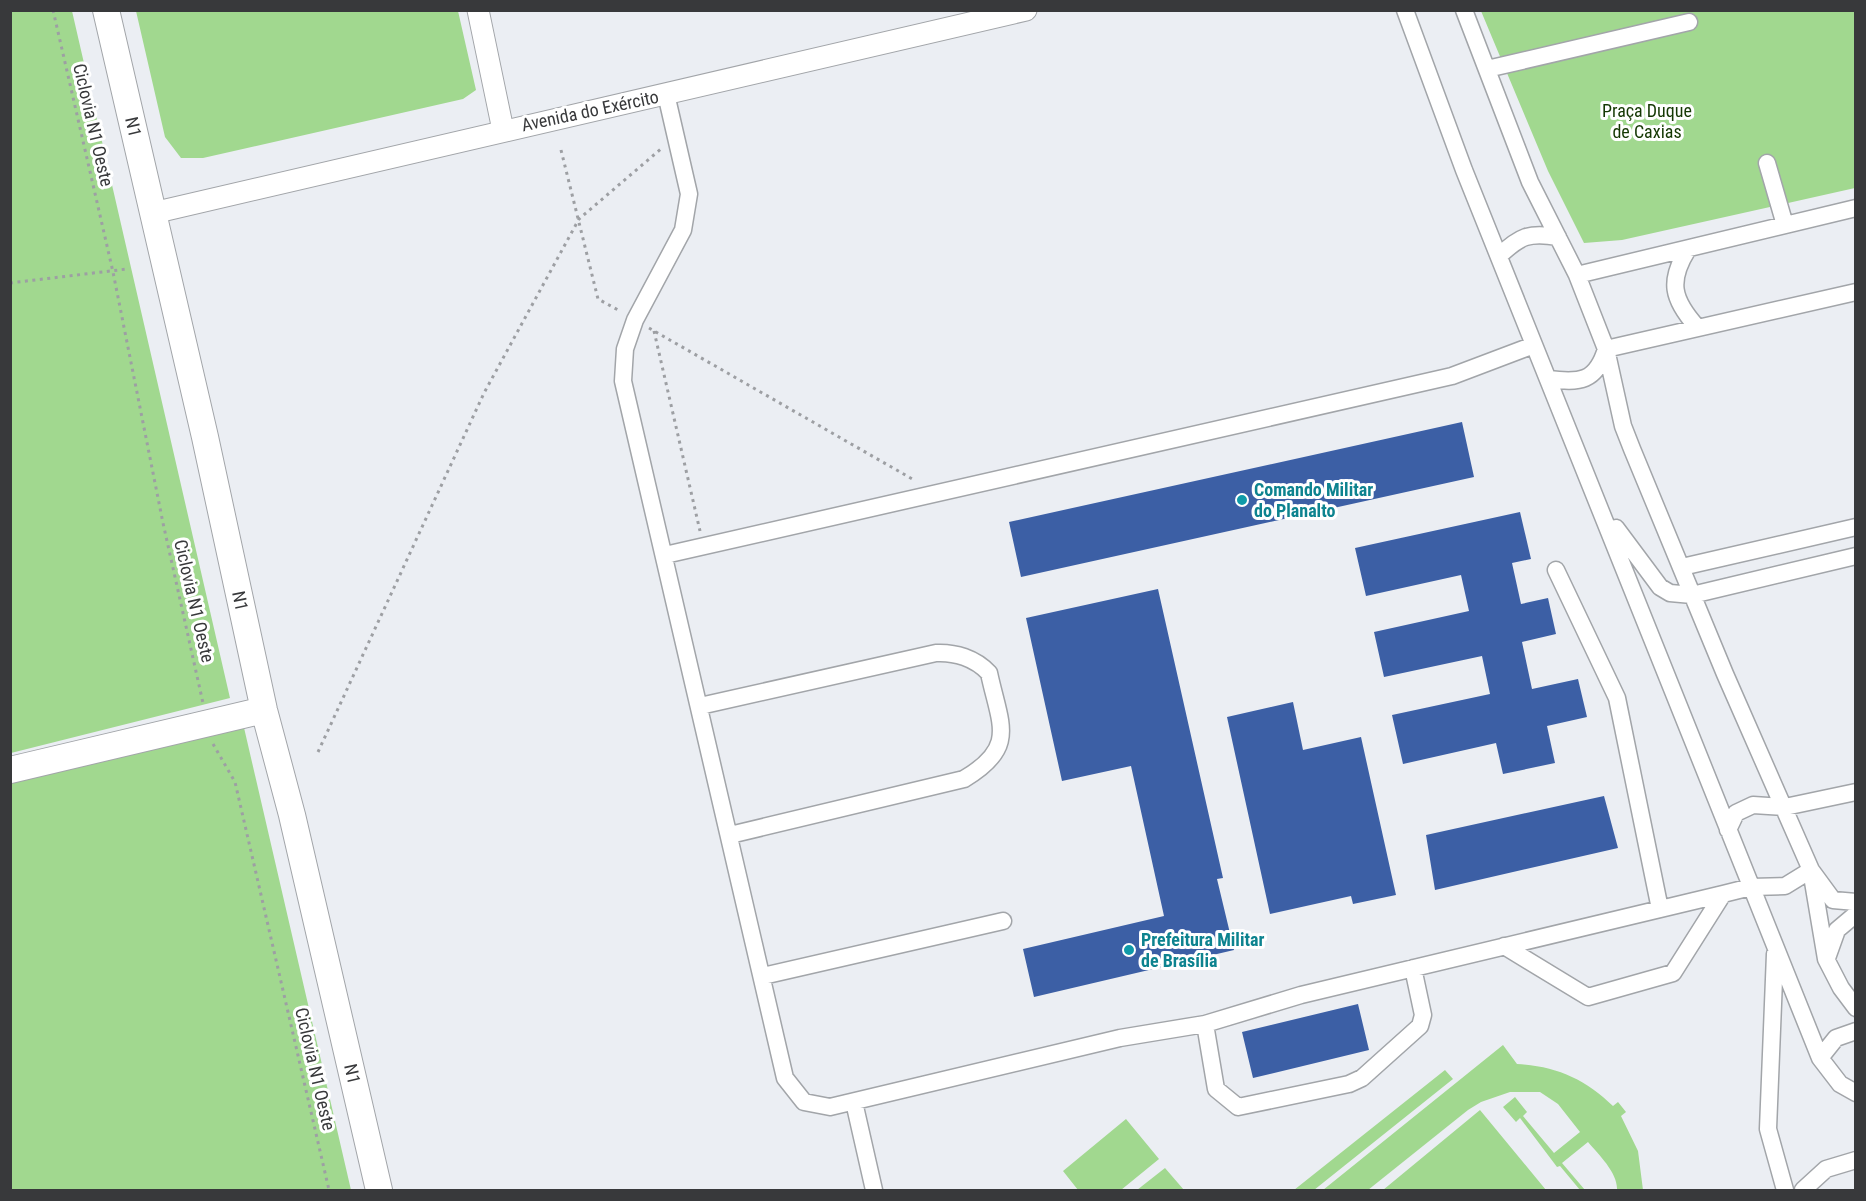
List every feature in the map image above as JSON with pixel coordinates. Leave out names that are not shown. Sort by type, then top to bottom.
[{"type":"highway","name":"N1","points":[[106,10],[203,425],[264,710],[292,814],[379,1191]]},
{"type":"highway","points":[[10,770],[264,710]]},
{"type":"main road","points":[[478,10],[503,130]]},
{"type":"main road","name":"Avenida do Exército","points":[[153,213],[1026,10]]},
{"type":"street","points":[[1405,10],[1534,345],[1599,502],[1820,1058],[1840,1084],[1856,1093]]},
{"type":"street","points":[[1464,10],[1530,182],[1577,275],[1606,349],[1623,426],[1692,595],[1811,870],[1827,959],[1842,988],[1856,1008]]},
{"type":"street","points":[[1487,69],[1689,22]]},
{"type":"street","points":[[666,94],[689,194],[683,230],[635,321],[625,349],[623,381],[785,1078],[804,1102],[830,1107],[1120,1038],[1205,1024],[1301,995],[1751,887],[1785,886],[1811,870]]},
{"type":"street","points":[[1767,163],[1785,225]]},
{"type":"street","points":[[1577,275],[1856,208]]},
{"type":"street","points":[[1499,256],[1515,241],[1536,233],[1558,237]]},
{"type":"street","points":[[1688,249],[1677,267],[1674,291],[1683,311],[1697,327]]},
{"type":"street","points":[[1606,349],[1856,292]]},
{"type":"street","points":[[665,555],[1452,376],[1534,345]]},
{"type":"street","points":[[1548,379],[1572,382],[1582,380],[1602,365],[1606,349]]},
{"type":"street","points":[[1599,502],[1660,587],[1670,593],[1692,595],[1856,556]]},
{"type":"street","points":[[1682,567],[1856,527]]},
{"type":"street","points":[[1556,570],[1617,698],[1660,909]]},
{"type":"street","points":[[700,706],[936,653],[952,652],[982,665],[989,673],[1002,734],[998,750],[985,767],[964,779],[730,835]]},
{"type":"street","points":[[1728,830],[1736,813],[1745,808],[1771,804],[1785,807],[1856,792]]},
{"type":"street","points":[[1811,870],[1833,900],[1856,902]]},
{"type":"street","points":[[1504,946],[1588,997],[1673,973],[1723,894]]},
{"type":"street","points":[[1827,959],[1837,930],[1856,914]]},
{"type":"street","points":[[763,976],[1003,921]]},
{"type":"street","points":[[1776,947],[1768,1129],[1785,1191]]},
{"type":"street","points":[[1205,1024],[1216,1089],[1238,1107],[1349,1084],[1362,1078],[1420,1026],[1423,1015],[1413,968]]},
{"type":"street","points":[[1820,1058],[1836,1038],[1856,1031]]},
{"type":"street","points":[[854,1102],[874,1191]]},
{"type":"street","points":[[1803,1191],[1805,1185],[1826,1169],[1856,1160]]},
{"type":"path","name":"Ciclovia N1 Oeste","points":[[52,10],[113,272],[163,523],[208,724],[213,745],[235,782],[329,1191]]},
{"type":"path","points":[[318,752],[484,393],[579,219],[676,136]]},
{"type":"path","points":[[561,150],[598,299],[623,313]]},
{"type":"path","points":[[10,283],[127,270]]},
{"type":"path","points":[[645,326],[922,485]]},
{"type":"path","points":[[654,331],[704,547]]},
{"type":"green space","points":[[11,10],[72,11],[230,698],[11,753]]},
{"type":"green space","points":[[136,11],[458,11],[476,90],[463,99],[203,158],[181,158],[165,137]]},
{"type":"green space","name":"Praça Duque de Caxias","points":[[1481,11],[1855,11],[1855,188],[1622,240],[1584,243],[1548,171]]},
{"type":"green space","points":[[242,719],[351,1190],[11,1190],[11,777]]},
{"type":"green space","points":[[1503,1045],[1517,1064],[1557,1071],[1581,1081],[1613,1106],[1618,1102],[1626,1112],[1621,1116],[1638,1151],[1643,1190],[1617,1190],[1611,1171],[1588,1142],[1562,1163],[1585,1190],[1580,1190],[1560,1166],[1557,1167],[1520,1118],[1516,1122],[1503,1107],[1515,1097],[1527,1112],[1523,1116],[1554,1153],[1580,1132],[1558,1104],[1540,1092],[1510,1092],[1481,1102],[1468,1110],[1368,1190],[1323,1190]]},
{"type":"green space","points":[[1445,1070],[1453,1079],[1314,1190],[1294,1190]]},
{"type":"green space","points":[[1480,1110],[1546,1190],[1383,1190]]},
{"type":"green space","points":[[1126,1119],[1159,1159],[1121,1190],[1078,1190],[1063,1171]]},
{"type":"green space","points":[[1165,1168],[1184,1190],[1137,1190]]},
{"type":"building","name":"Comando Militar do Planalto","points":[[1462,422],[1474,477],[1021,577],[1009,522]]},
{"type":"building","points":[[1520,512],[1531,559],[1512,563],[1521,604],[1548,598],[1556,634],[1522,642],[1532,689],[1578,679],[1587,717],[1547,726],[1555,763],[1503,774],[1496,743],[1403,764],[1392,715],[1490,694],[1482,656],[1384,677],[1374,632],[1469,611],[1461,575],[1366,596],[1355,548]]},
{"type":"building","points":[[1158,589],[1223,878],[1217,879],[1234,950],[1034,997],[1023,949],[1164,916],[1131,766],[1062,781],[1026,618]]},
{"type":"building","points":[[1293,702],[1303,750],[1361,737],[1396,895],[1353,904],[1351,896],[1270,914],[1227,717]]},
{"type":"building","points":[[1604,796],[1618,848],[1435,890],[1426,835]]},
{"type":"building","points":[[1358,1004],[1369,1050],[1253,1078],[1242,1032]]},
{"type":"place","name":"Comando Militar do Planalto","points":[[1242,500]]},
{"type":"place","name":"Prefeitura Militar de Brasília","points":[[1129,950]]}]
